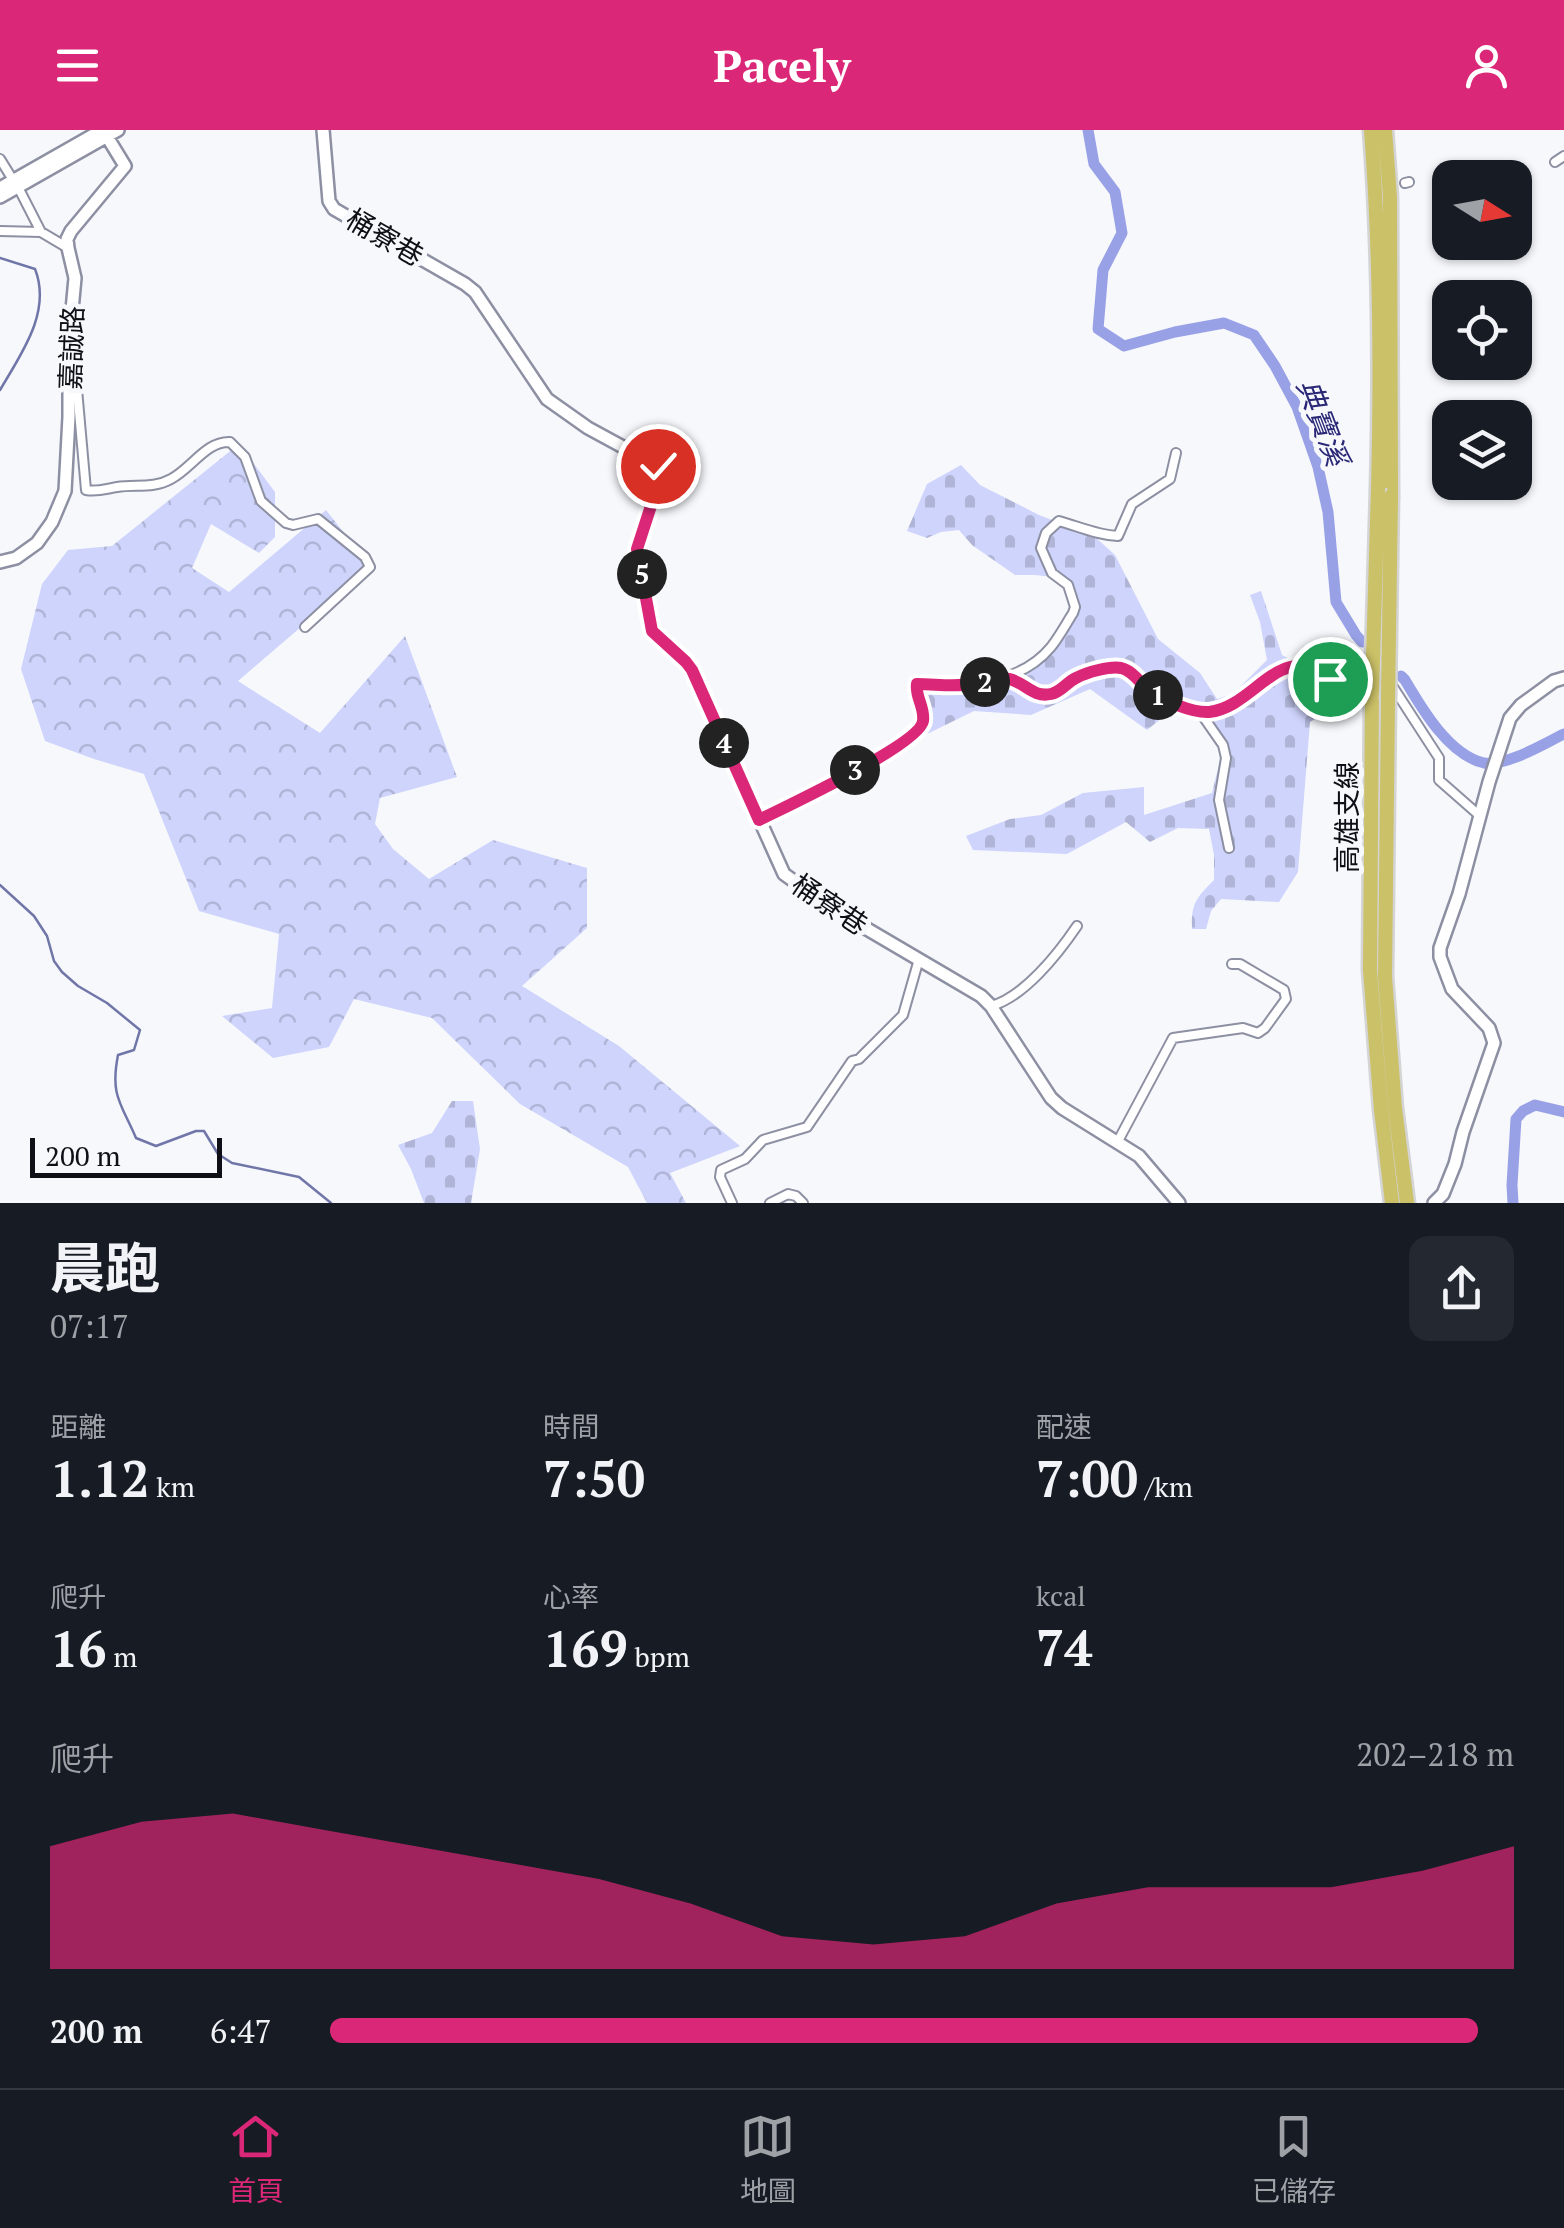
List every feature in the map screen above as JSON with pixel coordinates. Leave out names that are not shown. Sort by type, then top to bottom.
[{"type":"highway","name":"高雄支線","points":[[1371,130],[1388,700],[1384,977],[1407,1203]]},
{"type":"highway","name":"高雄支線","points":[[1385,130],[1390,197],[1384,492],[1372,692],[1370,970],[1392,1203]]},
{"type":"street","name":"桶寮巷","points":[[324,130],[329,201],[334,208],[465,284],[475,292],[547,399],[588,428],[658,466],[661,475],[637,549],[652,631],[692,670],[775,857],[790,881],[981,996],[1051,1098],[1139,1156],[1179,1203]]},
{"type":"street","points":[[0,197],[108,132],[124,166],[71,231],[68,248]]},
{"type":"street","points":[[1555,162],[1564,156]]},
{"type":"street","points":[[0,158],[41,232]]},
{"type":"street","points":[[0,188],[16,184]]},
{"type":"street","points":[[0,231],[41,232],[68,248]]},
{"type":"street","name":"嘉誠路","points":[[0,562],[16,558],[37,543],[52,522],[67,480],[69,342],[75,278],[68,248]]},
{"type":"street","points":[[70,368],[77,389],[86,490],[165,482],[191,466],[212,445],[230,442],[245,456],[261,501],[286,523],[318,519],[365,557],[370,567],[305,627]]},
{"type":"street","points":[[759,820],[893,750],[921,728],[924,720],[917,684],[968,685],[1004,678],[1029,666],[1050,649],[1075,606],[1068,585],[1052,573],[1041,548],[1046,533],[1059,522],[1095,534],[1118,536],[1132,504],[1170,480],[1176,453]]},
{"type":"street","points":[[1004,678],[1040,695],[1055,694],[1078,676],[1119,667],[1151,692],[1200,712],[1233,705],[1279,670],[1306,665],[1330,679],[1348,678],[1380,667],[1439,758],[1439,780],[1481,816]]},
{"type":"street","points":[[1438,1198],[1456,1164],[1494,1044],[1489,1028],[1452,989],[1440,948],[1499,748],[1514,712],[1564,678]]},
{"type":"street","points":[[1200,712],[1223,745],[1226,758],[1220,800],[1229,848]]},
{"type":"street","points":[[991,1006],[1005,1002],[1034,977],[1077,926]]},
{"type":"street","points":[[732,1203],[720,1177],[722,1170],[745,1159],[763,1140],[807,1128],[852,1061],[859,1059],[903,1015],[919,959]]},
{"type":"street","points":[[1118,1142],[1173,1038],[1243,1028],[1258,1033],[1286,999],[1284,990],[1240,964],[1232,964]]},
{"type":"street","points":[[770,1203],[788,1194],[803,1203]]},
{"type":"green space","points":[[239,444],[275,492],[275,537],[259,553],[211,524],[192,568],[229,592],[326,510],[371,567],[238,681],[320,733],[405,636],[457,777],[380,798],[375,824],[393,849],[429,879],[493,840],[587,868],[587,928],[522,986],[619,1046],[740,1146],[670,1173],[686,1203],[647,1203],[628,1167],[520,1104],[432,1018],[354,999],[329,1047],[273,1058],[222,1016],[272,1008],[279,934],[199,911],[144,774],[45,741],[21,669],[42,584],[68,550],[112,546]]},
{"type":"green space","points":[[961,465],[980,485],[1039,515],[1094,536],[1115,555],[1158,639],[1200,673],[1217,699],[1234,693],[1267,660],[1250,595],[1261,591],[1282,655],[1329,683],[1335,707],[1310,722],[1298,872],[1279,902],[1221,899],[1211,911],[1206,929],[1192,929],[1196,902],[1214,880],[1209,829],[1178,828],[1150,842],[1126,822],[1067,854],[973,850],[966,836],[1010,819],[1041,815],[1083,793],[1144,787],[1144,815],[1212,793],[1221,756],[1217,736],[1182,702],[1147,730],[1090,689],[1031,715],[974,711],[927,734],[917,691],[937,682],[983,680],[1035,665],[1054,648],[1072,613],[1063,578],[1015,575],[972,545],[959,530],[927,538],[907,531],[927,484]]},
{"type":"green space","points":[[452,1101],[473,1101],[480,1149],[471,1203],[424,1203],[398,1145],[432,1133]]},
{"type":"waterway","name":"典寶溪","points":[[1088,130],[1094,164],[1115,192],[1122,233],[1103,270],[1098,329],[1124,346],[1224,323],[1254,335],[1297,407],[1318,467],[1328,512],[1336,602],[1362,642]]},
{"type":"waterway","points":[[0,258],[35,269],[40,301],[32,332],[0,390]]},
{"type":"waterway","name":"典寶溪","points":[[1401,676],[1448,741],[1484,763],[1514,758],[1564,734]]},
{"type":"waterway","points":[[0,885],[34,916],[62,972],[140,1030],[134,1050],[118,1055],[115,1080],[118,1099],[136,1138],[156,1146],[204,1131],[218,1154],[232,1163],[299,1177],[331,1203]]},
{"type":"waterway","name":"典寶溪","points":[[1513,1203],[1516,1119],[1535,1105],[1564,1112]]},
{"type":"route","points":[[658,466],[661,475],[637,549],[652,631],[692,670],[759,820],[893,750],[921,728],[924,720],[917,684],[968,685],[1004,678],[1040,695],[1055,694],[1078,676],[1119,667],[1151,692],[1200,712],[1233,705],[1279,670],[1306,665],[1330,679]]}]
